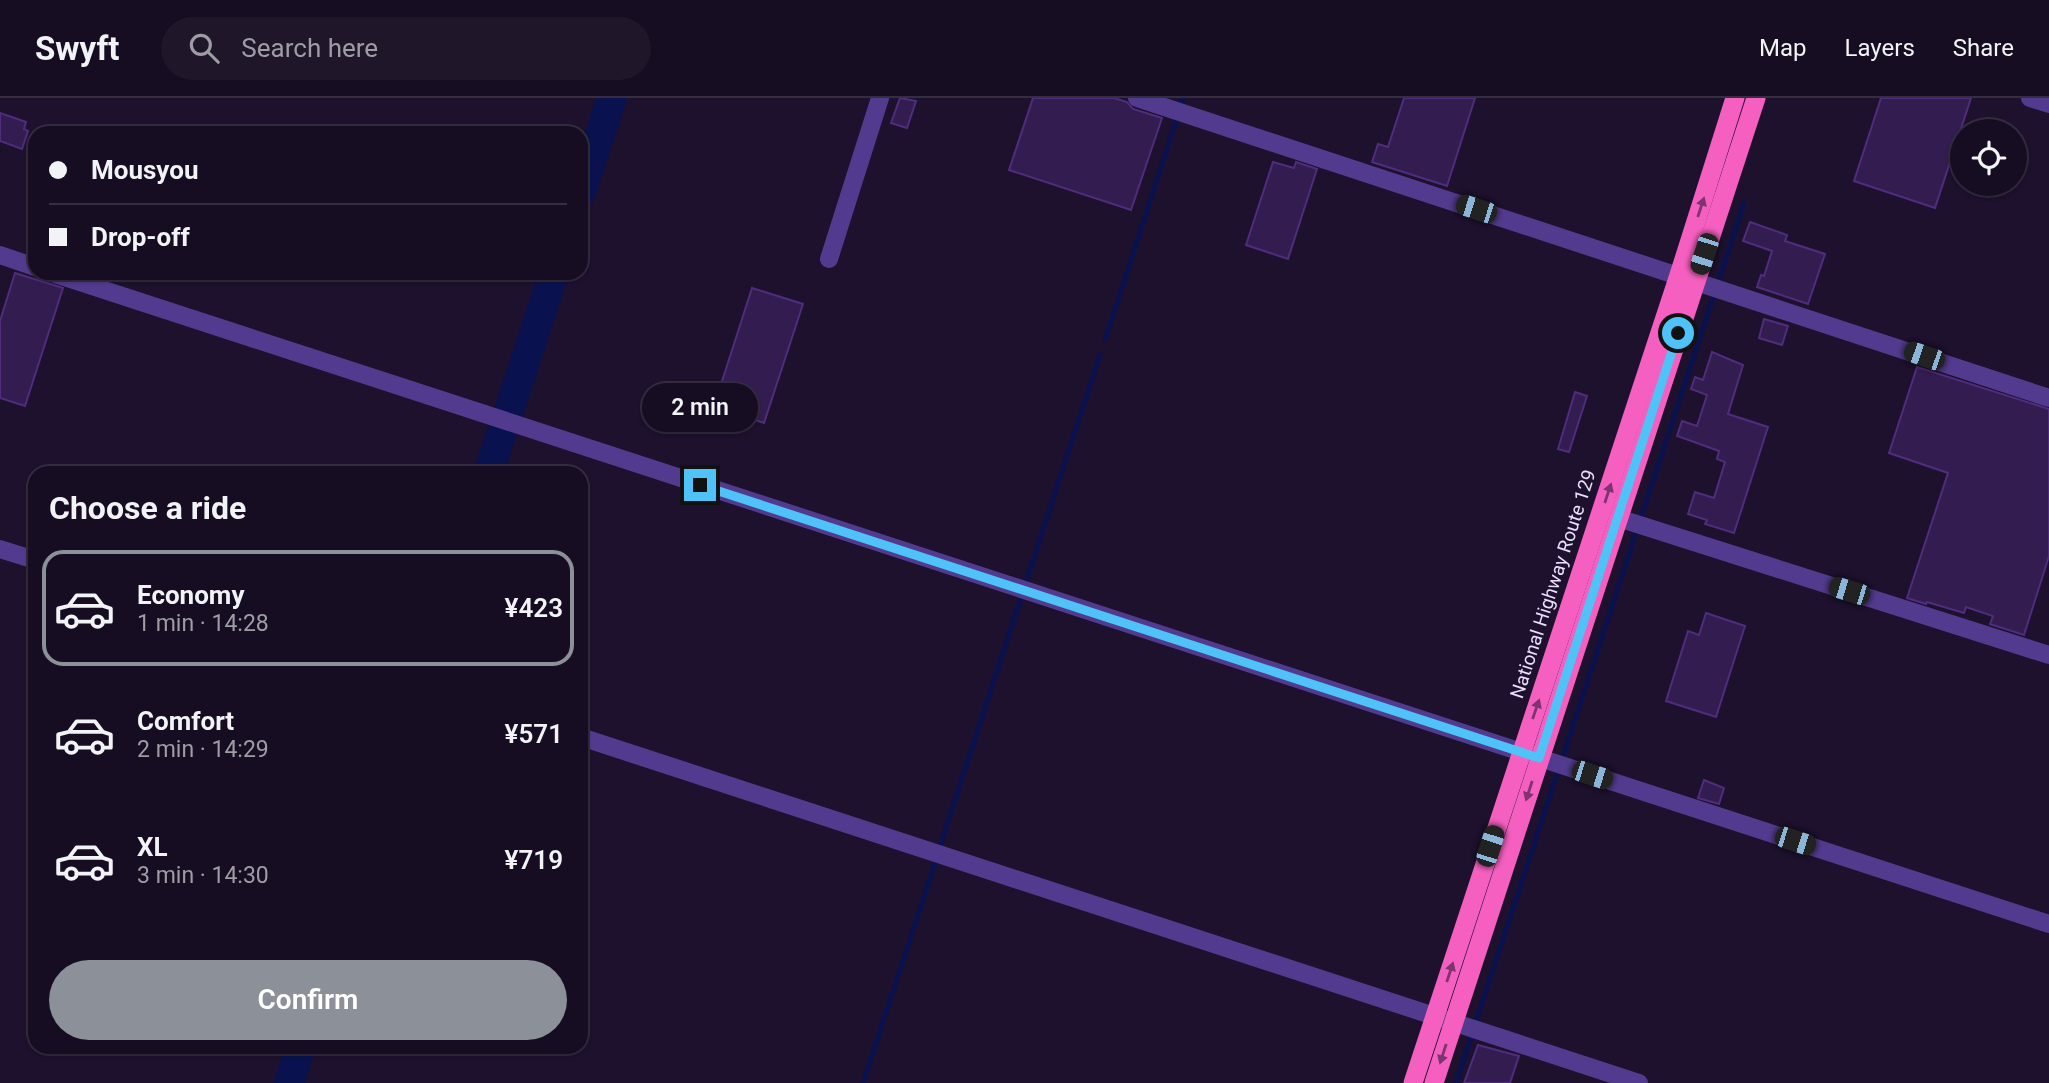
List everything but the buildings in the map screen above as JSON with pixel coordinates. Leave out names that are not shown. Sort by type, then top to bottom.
[{"type":"highway","name":"National Highway Route 129","points":[[1434,1083],[1460,1024],[1702,283],[1735,98]]},
{"type":"highway","name":"National Highway Route 129","points":[[1546,760],[1632,523],[1756,98]]},
{"type":"highway","name":"National Highway Route 129","points":[[1413,1083],[1460,1024]]},
{"type":"street","points":[[829,259],[880,98]]},
{"type":"street","points":[[1138,98],[2049,398]]},
{"type":"street","points":[[2030,98],[2049,104]]},
{"type":"street","points":[[0,255],[28,265]]},
{"type":"street","points":[[73,280],[2049,924]]},
{"type":"street","points":[[1632,523],[2049,655]]},
{"type":"street","points":[[0,549],[28,558]]},
{"type":"street","points":[[588,739],[1639,1083]]},
{"type":"waterway","points":[[588,171],[612,98]]},
{"type":"waterway","points":[[1182,102],[1184,98]]},
{"type":"waterway","points":[[1105,340],[1177,118]]},
{"type":"waterway","points":[[1456,1083],[1744,203]]},
{"type":"waterway","points":[[491,466],[552,280]]},
{"type":"waterway","points":[[941,843],[1100,355]]},
{"type":"waterway","points":[[863,1083],[936,860]]},
{"type":"waterway","points":[[289,1083],[298,1054]]},
{"type":"route","points":[[700,485],[1539,758],[1678,333]]}]
